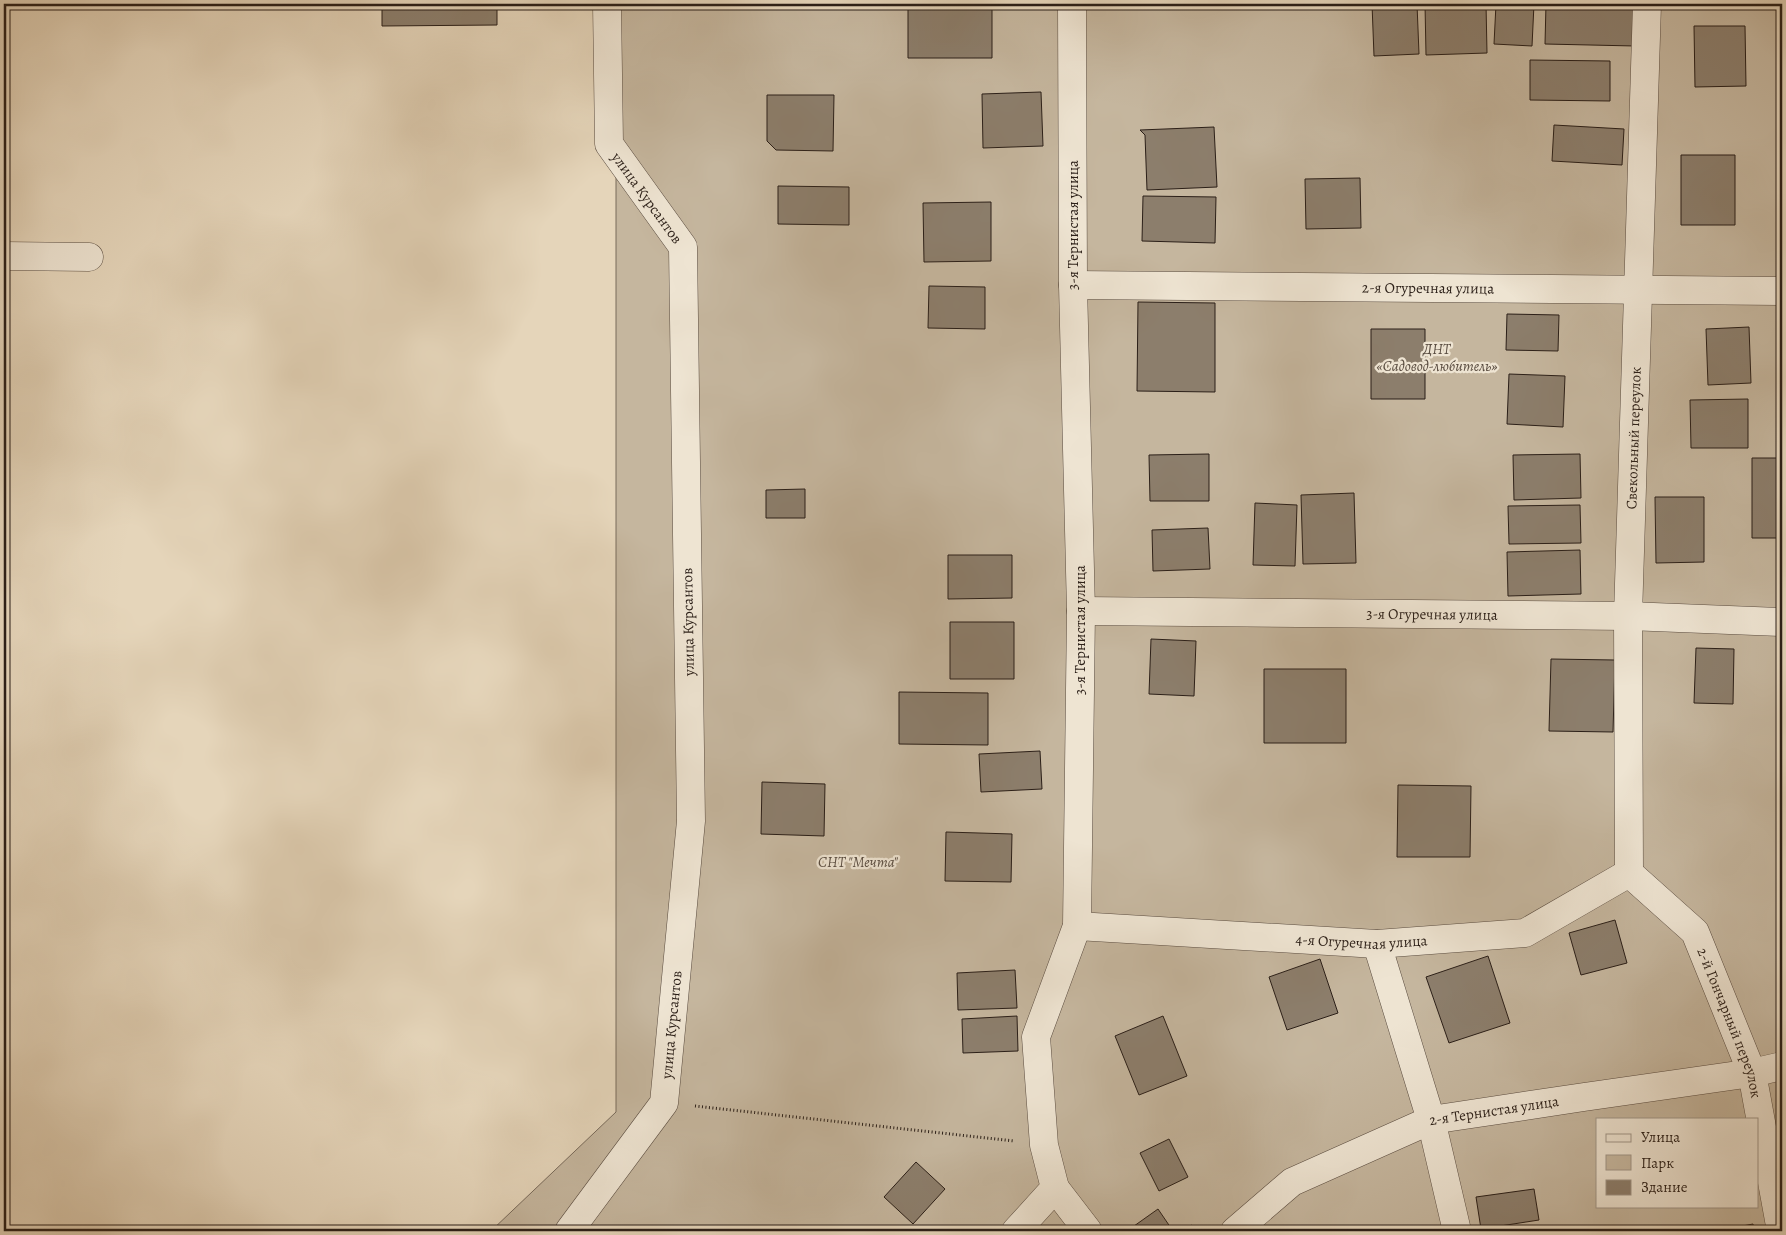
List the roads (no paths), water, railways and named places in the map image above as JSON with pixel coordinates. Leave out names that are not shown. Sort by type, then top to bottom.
[{"type":"street","name":"улица Курсантов","points":[[569,1231],[664,1103],[691,821],[683,247],[609,144],[607,4]]},
{"type":"street","name":"3-я Тернистая улица","points":[[1055,1188],[1044,1145],[1036,1037],[1077,926],[1081,611],[1073,284],[1072,4]]},
{"type":"street","name":"Свекольный переулок","points":[[1629,873],[1628,616],[1640,290],[1647,4]]},
{"type":"street","points":[[4,256],[89,257]]},
{"type":"street","name":"2-я Огуречная улица","points":[[1073,284],[1782,291]]},
{"type":"street","name":"3-я Огуречная улица","points":[[1081,611],[1628,616],[1782,622]]},
{"type":"street","name":"4-я Огуречная улица","points":[[1077,926],[1377,944],[1525,934],[1629,873]]},
{"type":"street","name":"2-й Гончарный переулок","points":[[1629,873],[1695,932],[1752,1073],[1781,1231]]},
{"type":"street","points":[[1377,944],[1431,1120],[1457,1231]]},
{"type":"street","name":"2-я Тернистая улица","points":[[1236,1231],[1292,1182],[1431,1120],[1584,1096],[1752,1073],[1782,1066]]},
{"type":"street","points":[[1016,1231],[1055,1188],[1088,1231]]},
{"type":"park label","name":"ДНТ «Садовод-любитель»","points":[[1437,358]]},
{"type":"park label","name":"СНТ \"Мечта\"","points":[[858,862]]}]
